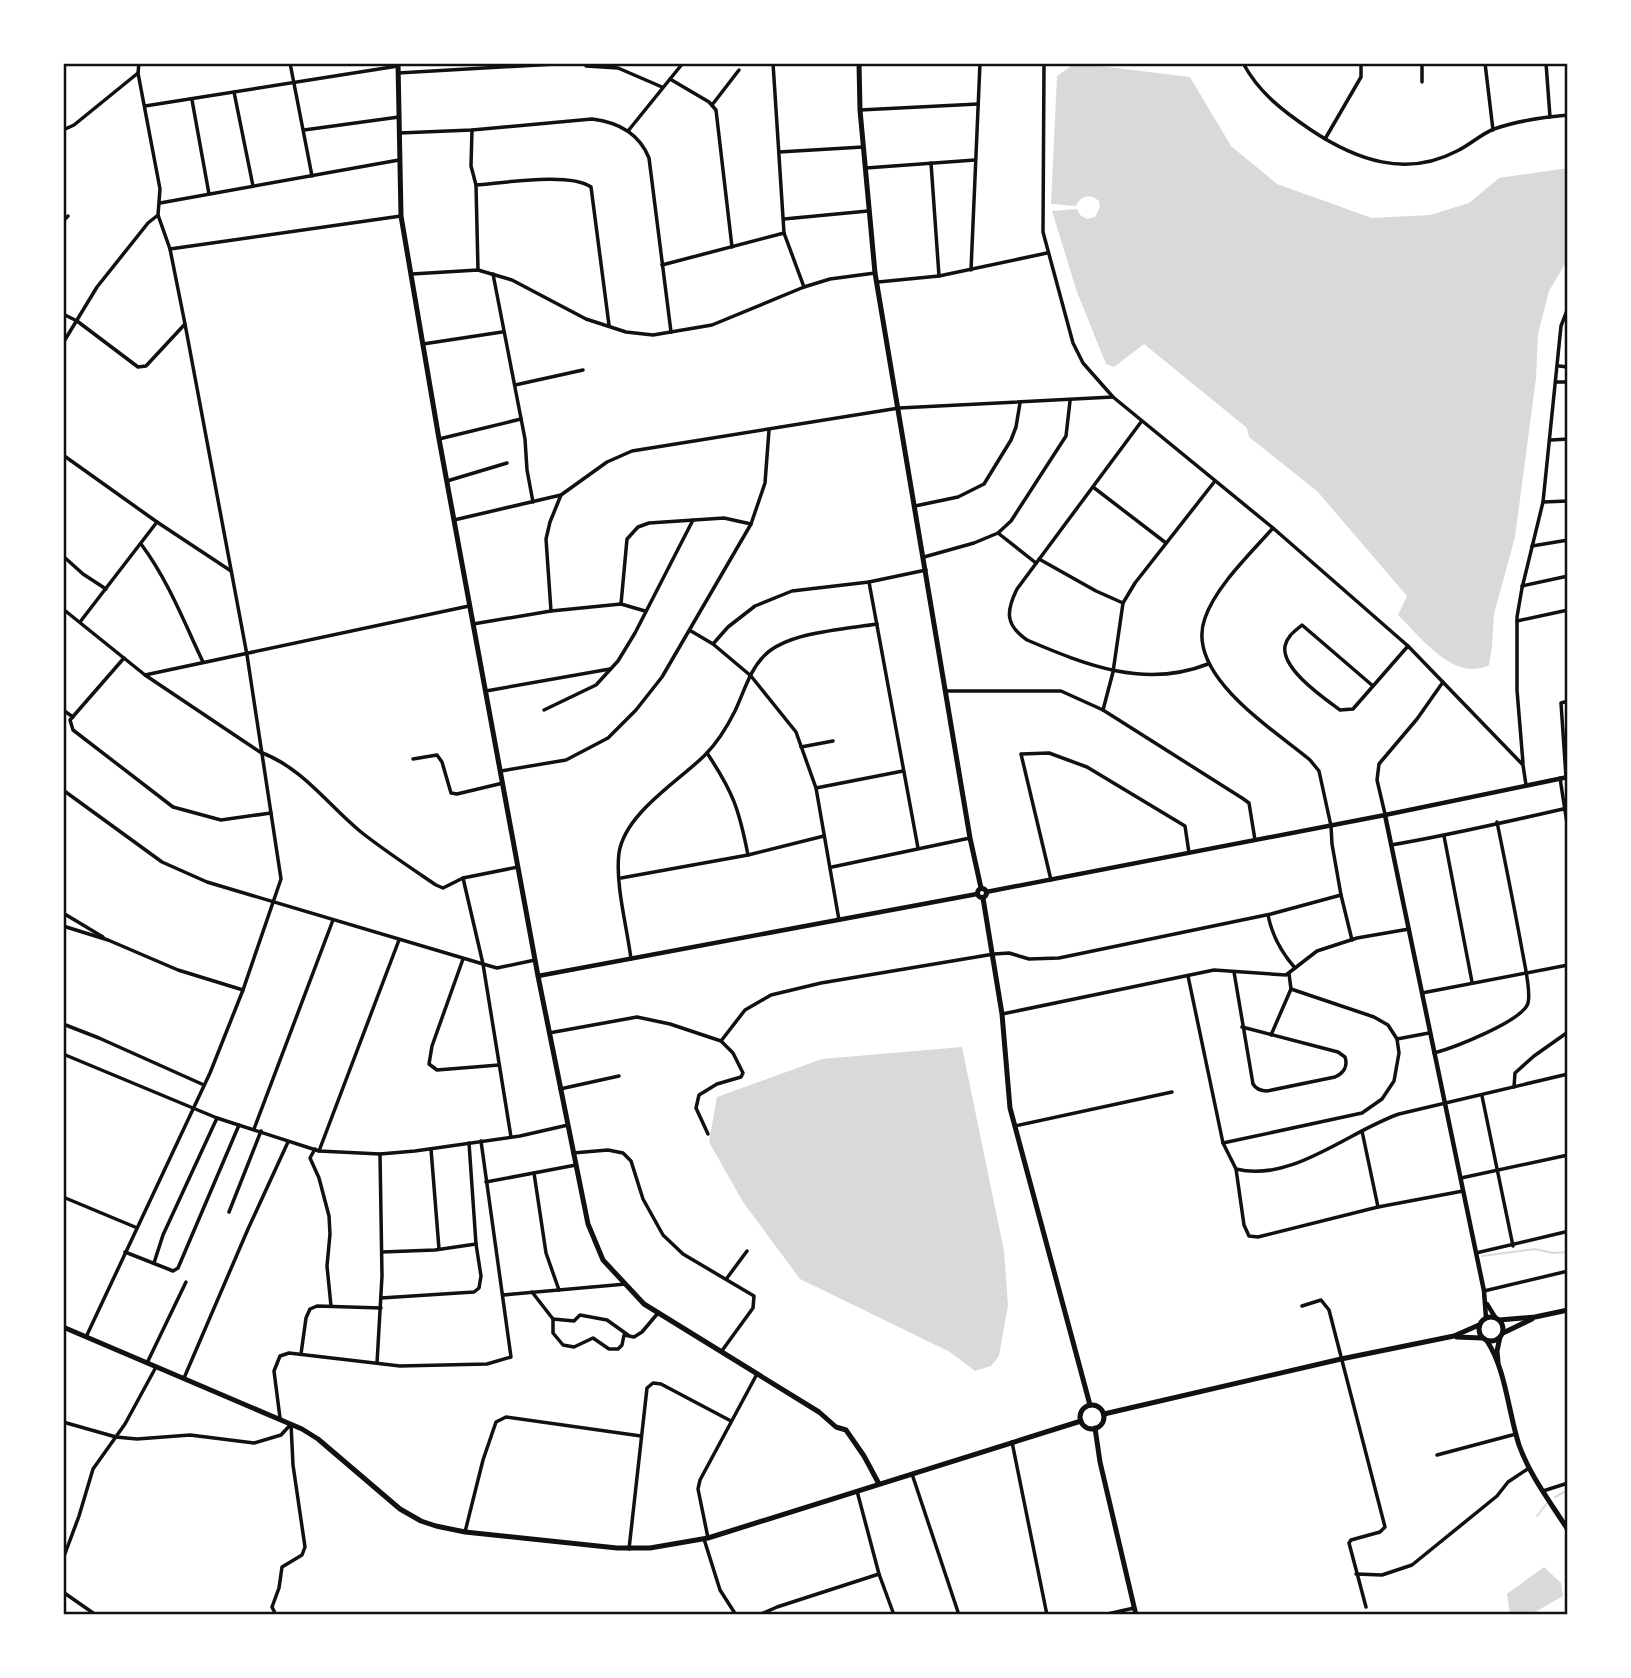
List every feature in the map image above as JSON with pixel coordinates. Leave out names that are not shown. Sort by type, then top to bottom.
[{"type":"main road","points":[[859,63],[864,168],[875,273],[970,838],[994,954],[1010,1108],[1090,1405]]},
{"type":"main road","points":[[398,67],[401,216],[485,691],[587,1224],[603,1260],[644,1304],[819,1412],[836,1427],[846,1430],[879,1484]]},
{"type":"main road","points":[[1104,1414],[1341,1359],[1454,1336],[1479,1325],[1486,1318],[1535,1317],[1568,1310]]},
{"type":"main road","points":[[1454,1336],[1494,1341],[1535,1317]]},
{"type":"main road","points":[[1497,1318],[1503,1327],[1497,1351],[1499,1368],[1516,1434],[1529,1468],[1568,1530]]},
{"type":"main road","points":[[1479,1325],[1479,1332],[1499,1368]]},
{"type":"main road","points":[[63,1327],[280,1418],[317,1439],[408,1513],[428,1524],[464,1532],[629,1549],[706,1539],[1081,1420]]},
{"type":"main road","points":[[1090,1405],[1098,1407],[1104,1414]]},
{"type":"main road","points":[[1090,1405],[1082,1412],[1081,1420],[1085,1427],[1095,1429],[1100,1425],[1104,1414]]},
{"type":"main road","points":[[1095,1429],[1100,1462],[1136,1615]]},
{"type":"street","points":[[86,1337],[204,1085],[243,990],[281,879],[247,655],[170,249],[158,215],[160,203],[138,73],[139,63]]},
{"type":"street","points":[[290,63],[312,176]]},
{"type":"street","points":[[461,63],[461,70]]},
{"type":"street","points":[[145,106],[398,67],[461,70],[573,63]]},
{"type":"street","points":[[586,63],[586,66],[618,68],[662,87]]},
{"type":"street","points":[[628,131],[683,63]]},
{"type":"street","points":[[773,63],[784,233],[804,287]]},
{"type":"street","points":[[971,270],[979,63]]},
{"type":"street","points":[[1044,63],[1043,232],[1073,343],[1083,363],[1113,397],[1273,528],[1408,646],[1523,765]]},
{"type":"street","points":[[1243,63],[1253,81],[1279,108],[1325,139],[1370,160],[1399,166],[1429,162],[1456,152],[1493,130],[1568,115]]},
{"type":"street","points":[[1325,139],[1361,77],[1361,63]]},
{"type":"street","points":[[1422,63],[1422,82]]},
{"type":"street","points":[[1485,63],[1493,130]]},
{"type":"street","points":[[1546,63],[1550,117]]},
{"type":"street","points":[[712,105],[739,71]]},
{"type":"street","points":[[63,130],[138,73]]},
{"type":"street","points":[[670,79],[712,105],[718,120],[732,247]]},
{"type":"street","points":[[234,92],[253,186]]},
{"type":"street","points":[[192,99],[209,194]]},
{"type":"street","points":[[860,110],[978,104]]},
{"type":"street","points":[[304,130],[399,117]]},
{"type":"street","points":[[399,133],[472,130],[592,119],[606,121],[628,131],[641,143],[649,158],[670,332]]},
{"type":"street","points":[[472,130],[471,166],[476,185],[478,270]]},
{"type":"street","points":[[779,152],[863,147]]},
{"type":"street","points":[[160,203],[400,160]]},
{"type":"street","points":[[864,168],[975,160]]},
{"type":"street","points":[[931,163],[939,276]]},
{"type":"street","points":[[476,185],[565,179],[585,182],[591,187],[609,326]]},
{"type":"street","points":[[784,219],[868,211]]},
{"type":"street","points":[[63,343],[97,287],[148,223],[158,215]]},
{"type":"street","points":[[63,221],[68,216]]},
{"type":"street","points":[[170,249],[401,216]]},
{"type":"street","points":[[662,265],[784,233]]},
{"type":"street","points":[[877,282],[939,276],[1047,253]]},
{"type":"street","points":[[412,274],[478,270],[512,280],[586,318],[639,334],[712,325],[804,287],[830,279],[875,273]]},
{"type":"street","points":[[493,274],[502,332],[521,419],[533,502]]},
{"type":"street","points":[[1526,785],[1517,690],[1517,621],[1522,586],[1543,502],[1561,326],[1567,308],[1568,289]]},
{"type":"street","points":[[63,314],[77,321],[142,368],[185,324]]},
{"type":"street","points":[[423,344],[502,332]]},
{"type":"street","points":[[1559,366],[1568,367]]},
{"type":"street","points":[[515,385],[583,370]]},
{"type":"street","points":[[1556,382],[1568,382]]},
{"type":"street","points":[[454,520],[561,495],[607,462],[632,451],[899,408],[1113,397]]},
{"type":"street","points":[[924,557],[974,543],[998,533],[1011,522],[1066,436],[1070,400]]},
{"type":"street","points":[[915,506],[958,497],[985,484],[1011,440],[1020,403]]},
{"type":"street","points":[[439,439],[521,419]]},
{"type":"street","points":[[1141,421],[1037,561],[1011,601],[1011,624],[1016,633],[1027,640],[1113,672],[1156,676],[1208,664]]},
{"type":"street","points":[[501,771],[566,760],[608,738],[636,710],[662,677],[751,524],[765,483],[769,430]]},
{"type":"street","points":[[1551,440],[1568,439]]},
{"type":"street","points":[[63,455],[157,522],[231,570]]},
{"type":"street","points":[[447,481],[507,463]]},
{"type":"street","points":[[1103,710],[1113,672],[1123,603],[1135,583],[1215,481]]},
{"type":"street","points":[[1093,487],[1166,543]]},
{"type":"street","points":[[551,611],[546,539],[561,495]]},
{"type":"street","points":[[1543,502],[1568,501]]},
{"type":"street","points":[[621,604],[627,539],[638,527],[649,523],[724,517],[751,524]]},
{"type":"street","points":[[544,710],[596,685],[612,668],[628,646],[693,520]]},
{"type":"street","points":[[80,622],[157,522]]},
{"type":"street","points":[[1273,528],[1213,601],[1204,620],[1201,639],[1208,664],[1222,684],[1239,702],[1310,760],[1319,771],[1331,826],[1341,895],[1352,940]]},
{"type":"street","points":[[998,533],[1037,561],[1123,603]]},
{"type":"street","points":[[1532,546],[1568,540]]},
{"type":"street","points":[[141,544],[170,591],[203,662]]},
{"type":"street","points":[[63,556],[83,574],[106,589]]},
{"type":"street","points":[[713,644],[728,627],[755,606],[792,592],[869,582],[926,570]]},
{"type":"street","points":[[1522,586],[1568,576]]},
{"type":"street","points":[[869,582],[918,848]]},
{"type":"street","points":[[473,624],[551,611],[621,604],[645,611]]},
{"type":"street","points":[[145,675],[470,606]]},
{"type":"street","points":[[63,609],[145,675],[260,752],[277,758],[300,774],[361,832],[436,886],[443,888],[463,878],[518,867]]},
{"type":"street","points":[[1517,621],[1568,610]]},
{"type":"street","points":[[631,959],[619,852],[629,829],[642,811],[707,753],[734,713],[751,676],[765,654],[786,641],[877,624]]},
{"type":"street","points":[[1373,687],[1302,625],[1290,635],[1284,648],[1287,663],[1319,695],[1340,710],[1353,709],[1373,687],[1408,646]]},
{"type":"street","points":[[691,631],[713,644],[751,676],[796,732],[817,788],[839,920]]},
{"type":"street","points":[[124,658],[70,720],[73,730],[173,807],[221,820],[271,813]]},
{"type":"street","points":[[485,691],[612,668]]},
{"type":"street","points":[[1443,682],[1417,719],[1378,764],[1377,780],[1487,1303],[1486,1318]]},
{"type":"street","points":[[946,691],[1061,691],[1103,710],[1249,803],[1255,840]]},
{"type":"street","points":[[1568,701],[1561,703],[1568,830]]},
{"type":"street","points":[[63,710],[73,717]]},
{"type":"street","points":[[801,747],[833,741]]},
{"type":"street","points":[[707,753],[730,788],[740,814],[748,855]]},
{"type":"street","points":[[1051,880],[1021,754],[1049,753],[1087,767],[1185,826],[1189,853]]},
{"type":"street","points":[[413,759],[437,755],[442,762],[451,793],[457,794],[503,783]]},
{"type":"street","points":[[817,788],[903,771]]},
{"type":"street","points":[[538,976],[1331,826],[1564,778]]},
{"type":"street","points":[[63,790],[162,862],[207,882],[497,968],[535,960]]},
{"type":"street","points":[[1391,845],[1444,836],[1566,808]]},
{"type":"street","points":[[1434,1053],[1482,1035],[1525,1009],[1528,1002],[1526,972],[1497,822]]},
{"type":"street","points":[[620,878],[748,855],[824,836]]},
{"type":"street","points":[[1444,836],[1472,982]]},
{"type":"street","points":[[831,867],[970,838]]},
{"type":"street","points":[[463,878],[484,964],[511,1137]]},
{"type":"street","points":[[720,1041],[744,1010],[771,995],[821,982],[994,954],[1009,953],[1029,959],[1059,958],[1267,915],[1341,895]]},
{"type":"street","points":[[63,913],[108,940]]},
{"type":"street","points":[[1267,915],[1272,933],[1295,968]]},
{"type":"street","points":[[254,1129],[333,920]]},
{"type":"street","points":[[63,926],[108,940],[178,970],[243,990]]},
{"type":"street","points":[[1002,1014],[1214,970],[1289,974],[1317,951],[1352,940],[1409,929]]},
{"type":"street","points":[[331,1306],[327,1266],[330,1234],[328,1216],[310,1157],[317,1150],[399,940]]},
{"type":"street","points":[[463,959],[432,1046],[429,1064],[437,1070],[499,1065]]},
{"type":"street","points":[[1422,993],[1568,965]]},
{"type":"street","points":[[1234,972],[1242,1027],[1253,1084],[1260,1090],[1267,1091],[1335,1077],[1346,1067],[1342,1054],[1242,1027]]},
{"type":"street","points":[[1271,1034],[1291,989],[1289,974]]},
{"type":"street","points":[[1188,976],[1223,1143],[1236,1169],[1244,1225],[1249,1236],[1258,1237],[1378,1207],[1463,1191]]},
{"type":"street","points":[[1223,1143],[1362,1113],[1382,1099],[1394,1081],[1398,1071],[1399,1053],[1397,1039],[1388,1025],[1374,1017],[1291,989]]},
{"type":"street","points":[[549,1033],[637,1017],[670,1024],[720,1041],[733,1053],[743,1073],[741,1077],[717,1084],[699,1094],[696,1108],[708,1134]]},
{"type":"street","points":[[63,1024],[204,1085]]},
{"type":"street","points":[[1397,1039],[1430,1032]]},
{"type":"street","points":[[1514,1087],[1515,1073],[1568,1032]]},
{"type":"street","points":[[63,1054],[217,1118],[317,1150],[380,1154],[481,1142],[568,1125]]},
{"type":"street","points":[[1236,1169],[1249,1172],[1268,1171],[1290,1166],[1362,1132],[1375,1122],[1399,1114],[1568,1074]]},
{"type":"street","points":[[560,1089],[619,1076]]},
{"type":"street","points":[[1015,1126],[1172,1092]]},
{"type":"street","points":[[1482,1096],[1513,1246]]},
{"type":"street","points":[[154,1263],[163,1235],[217,1118]]},
{"type":"street","points":[[125,1252],[173,1271],[178,1268],[239,1125]]},
{"type":"street","points":[[229,1212],[261,1132]]},
{"type":"street","points":[[1362,1132],[1378,1207]]},
{"type":"street","points":[[184,1378],[288,1142]]},
{"type":"street","points":[[280,1418],[274,1371],[280,1356],[289,1353],[400,1366],[487,1364],[511,1357],[481,1142]]},
{"type":"street","points":[[382,1298],[474,1292],[479,1288],[481,1276],[476,1244],[469,1143]]},
{"type":"street","points":[[430,1149],[439,1249]]},
{"type":"street","points":[[573,1153],[608,1150],[623,1153],[631,1161],[643,1199],[663,1235],[683,1254],[754,1296],[756,1301],[753,1308],[722,1352]]},
{"type":"street","points":[[377,1363],[382,1298],[380,1154]]},
{"type":"street","points":[[1461,1178],[1568,1155]]},
{"type":"street","points":[[486,1182],[576,1165]]},
{"type":"street","points":[[534,1173],[546,1253],[559,1290]]},
{"type":"street","points":[[63,1197],[136,1228]]},
{"type":"street","points":[[1476,1253],[1565,1232]]},
{"type":"street","points":[[382,1252],[476,1244]]},
{"type":"street","points":[[727,1278],[747,1251]]},
{"type":"street","points":[[1484,1291],[1568,1271]]},
{"type":"street","points":[[147,1363],[186,1282]]},
{"type":"street","points":[[503,1295],[626,1284]]},
{"type":"street","points":[[532,1292],[554,1319],[553,1333],[563,1345],[574,1347],[593,1338],[610,1349],[618,1349],[622,1345],[624,1335],[634,1337],[642,1332],[657,1312]]},
{"type":"street","points":[[1302,1306],[1315,1300],[1325,1303],[1385,1527],[1380,1532],[1351,1540],[1349,1543],[1366,1607]]},
{"type":"street","points":[[1487,1303],[1497,1318]]},
{"type":"street","points":[[300,1354],[310,1309],[331,1306],[381,1308]]},
{"type":"street","points":[[554,1319],[574,1321],[580,1315],[607,1320],[629,1336]]},
{"type":"street","points":[[63,1559],[93,1469],[148,1386],[156,1367]]},
{"type":"street","points":[[736,1615],[719,1590],[706,1539],[698,1489],[706,1465],[757,1374]]},
{"type":"street","points":[[629,1549],[645,1392],[649,1385],[656,1382],[670,1387],[731,1421]]},
{"type":"street","points":[[464,1532],[496,1422],[506,1417],[641,1436]]},
{"type":"street","points":[[63,1422],[116,1437],[137,1439],[197,1436],[254,1443],[281,1435],[291,1424]]},
{"type":"street","points":[[275,1615],[272,1607],[279,1588],[282,1567],[302,1555],[305,1547],[293,1465],[291,1424]]},
{"type":"street","points":[[1437,1455],[1516,1434]]},
{"type":"street","points":[[1012,1442],[1047,1615]]},
{"type":"street","points":[[1356,1574],[1382,1575],[1412,1565],[1497,1496],[1508,1482],[1529,1468]]},
{"type":"street","points":[[912,1474],[959,1615]]},
{"type":"street","points":[[1543,1491],[1568,1483]]},
{"type":"street","points":[[857,1491],[879,1574],[894,1615]]},
{"type":"street","points":[[759,1615],[879,1574]]},
{"type":"street","points":[[63,1592],[96,1615]]},
{"type":"street","points":[[1103,1615],[1134,1608]]},
{"type":"shaded area","points":[[1075,63],[1190,77],[1231,146],[1277,184],[1372,218],[1430,215],[1469,203],[1499,178],[1568,168],[1568,259],[1549,291],[1538,334],[1536,378],[1515,537],[1494,614],[1489,665],[1476,669],[1463,668],[1451,663],[1427,645],[1398,615],[1407,596],[1317,491],[1249,437],[1247,428],[1144,344],[1114,367],[1106,364],[1077,292],[1052,211],[1077,209],[1080,215],[1087,219],[1095,217],[1100,207],[1099,201],[1089,196],[1080,199],[1076,206],[1051,204],[1057,76]]},
{"type":"shaded area","points":[[962,1047],[1004,1251],[1008,1305],[999,1356],[991,1366],[975,1371],[950,1352],[800,1279],[743,1202],[709,1142],[717,1097],[822,1059]]},
{"type":"shaded area","points":[[1544,1567],[1561,1583],[1563,1596],[1530,1615],[1510,1615],[1507,1594]]},
{"type":"waterway","points":[[1482,1256],[1535,1249],[1553,1253],[1568,1252]]},
{"type":"waterway","points":[[1555,1497],[1568,1490]]},
{"type":"waterway","points":[[1537,1516],[1547,1503]]}]
